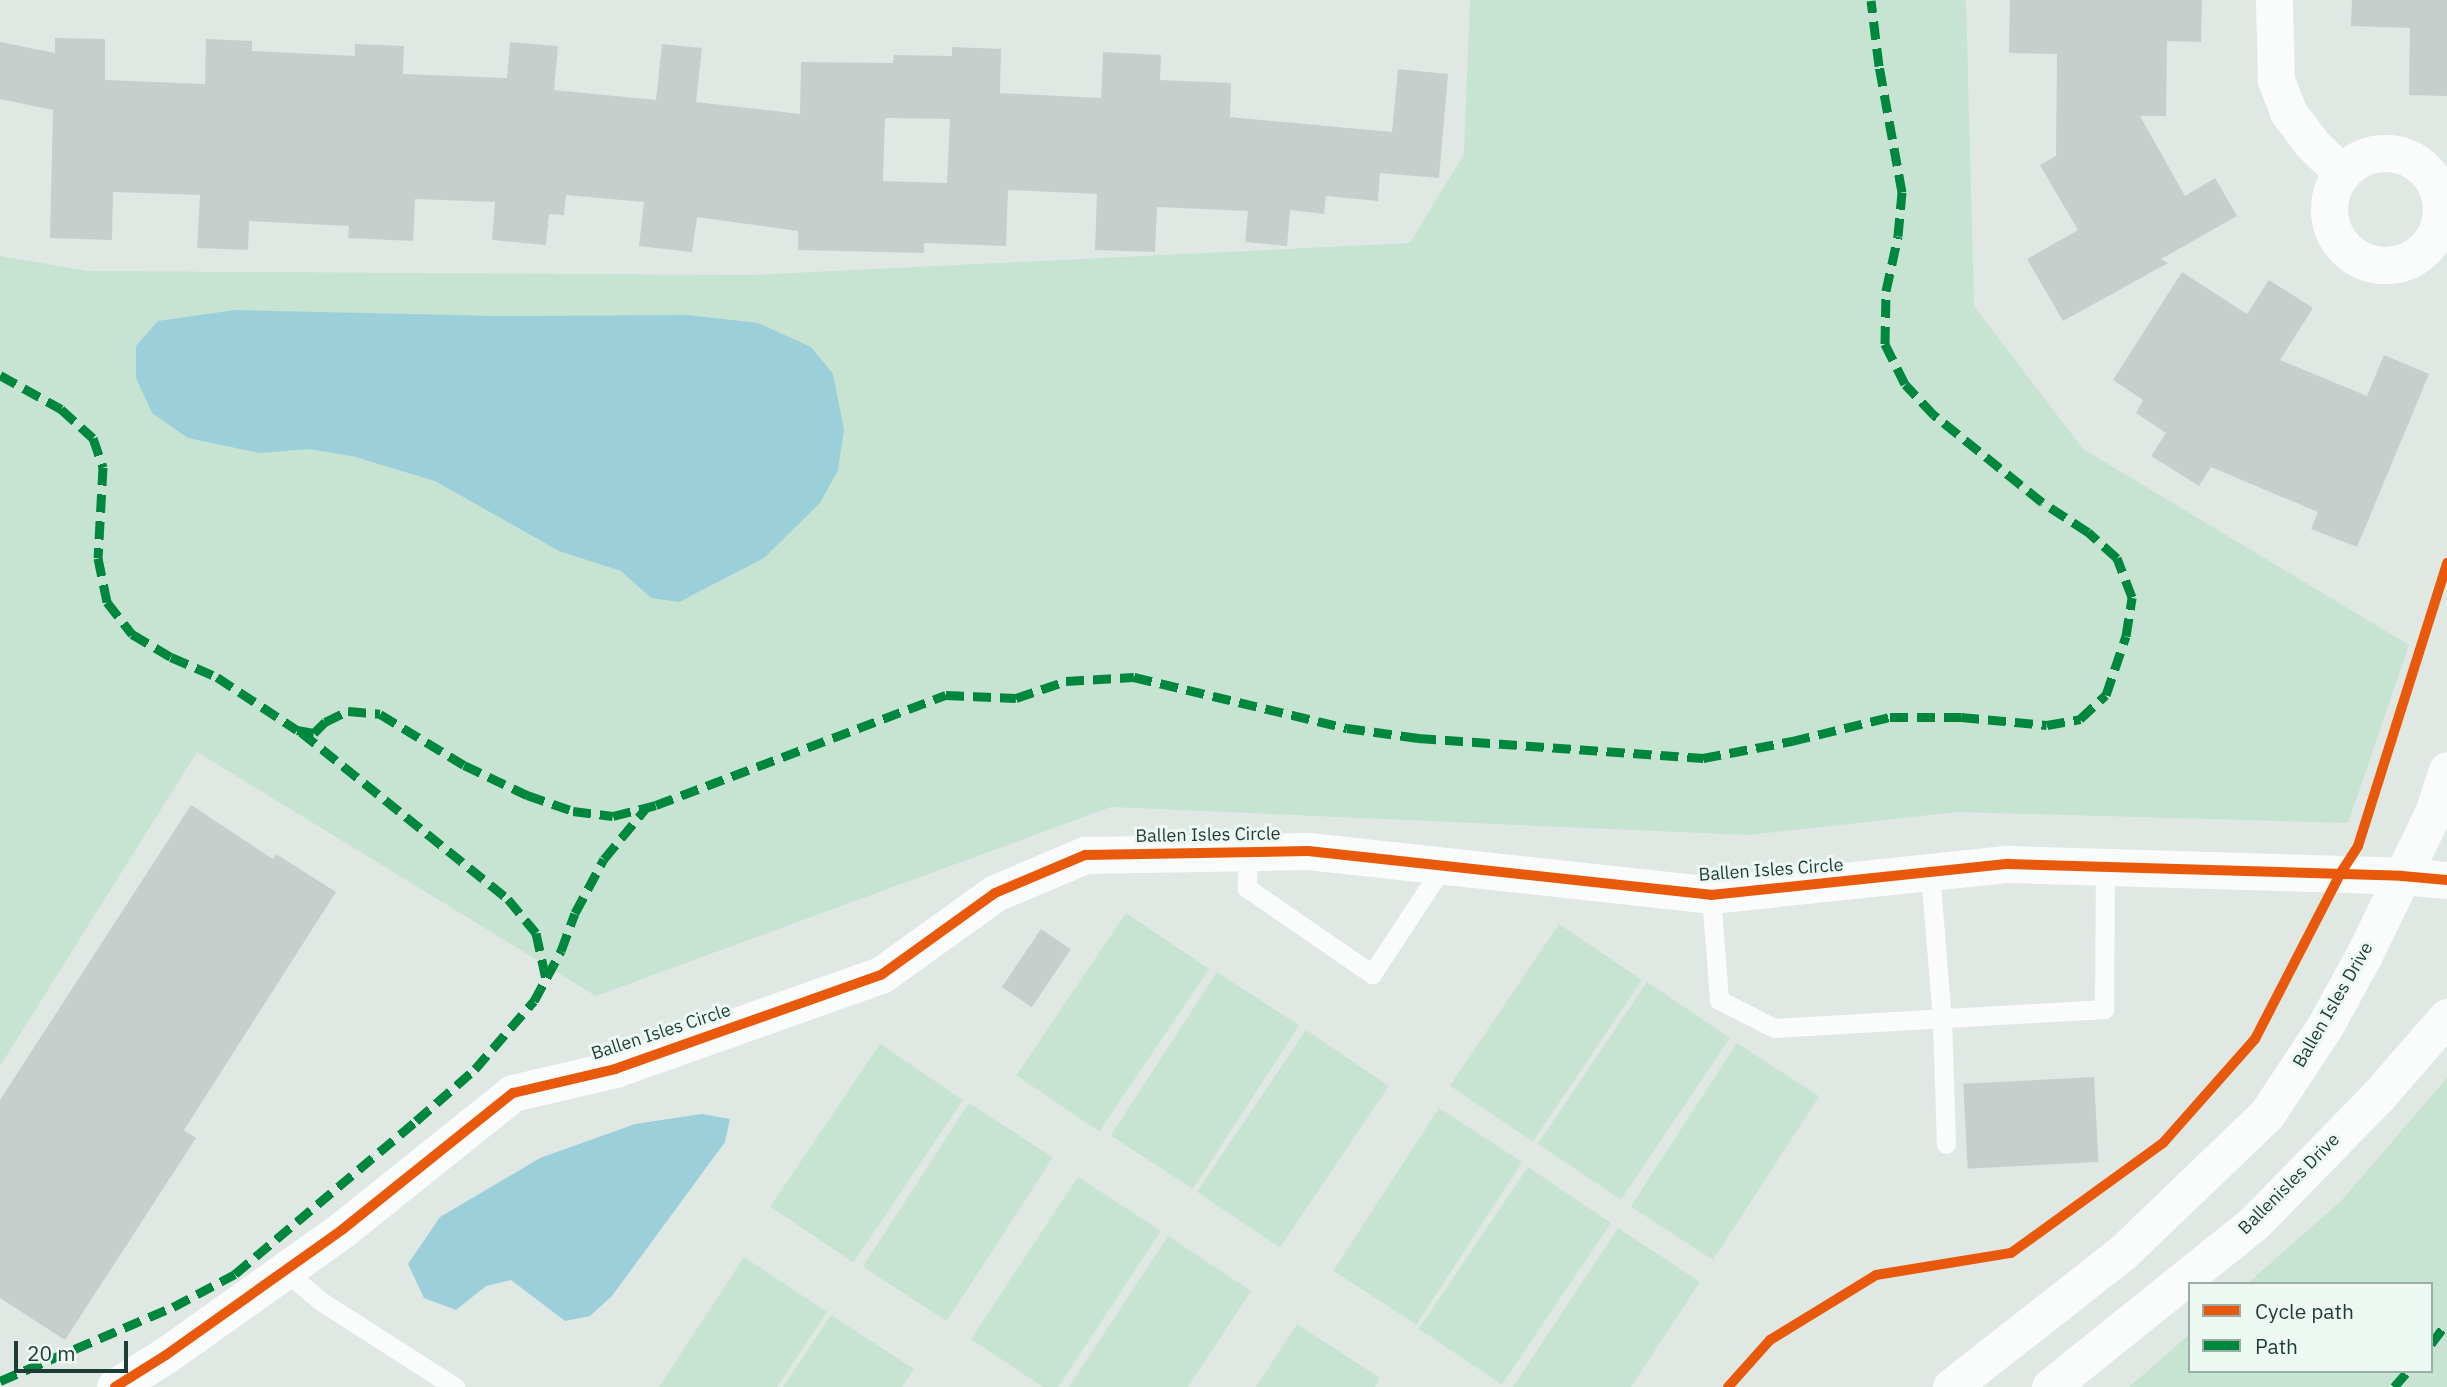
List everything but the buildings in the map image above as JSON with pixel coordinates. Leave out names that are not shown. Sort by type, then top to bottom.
[{"type":"street","points":[[2274,0],[2276,80],[2288,112],[2312,144],[2342,173]]},
{"type":"street","name":"Ballen Isles Drive","points":[[1951,1387],[2122,1252],[2267,1114],[2325,1026],[2363,957],[2433,813],[2447,770]]},
{"type":"street","name":"Ballen Isles Circle","points":[[115,1387],[166,1355],[343,1229],[513,1093],[615,1069],[881,975],[995,893],[1085,855],[1308,851],[1711,895],[2008,864],[2402,876],[2447,880]]},
{"type":"street","name":"Ballenisles Drive","points":[[2050,1387],[2254,1223],[2378,1096],[2447,1017]]},
{"type":"lane","points":[[1248,852],[1247,888],[1372,974],[1443,866]]},
{"type":"lane","points":[[1711,895],[1719,1000],[1774,1028],[2104,1009],[2105,869]]},
{"type":"lane","points":[[1930,873],[1942,1019],[1945,1144]]},
{"type":"lane","points":[[285,1271],[322,1302],[455,1387]]},
{"type":"green space","points":[[1470,0],[1966,0],[1974,306],[2083,449],[2409,645],[2348,823],[1957,812],[1748,835],[1111,807],[596,996],[197,752],[0,1066],[0,256],[88,271],[751,275],[1410,243],[1464,154]]},
{"type":"green space","points":[[1126,913],[1209,969],[1099,1131],[1016,1075]]},
{"type":"green space","points":[[1559,924],[1642,980],[1533,1142],[1450,1086]]},
{"type":"green space","points":[[1217,972],[1299,1025],[1193,1189],[1111,1136]]},
{"type":"green space","points":[[1647,982],[1730,1038],[1621,1200],[1538,1144]]},
{"type":"green space","points":[[1306,1030],[1389,1086],[1280,1248],[1197,1192]]},
{"type":"green space","points":[[1737,1043],[1819,1096],[1713,1260],[1631,1207]]},
{"type":"green space","points":[[880,1044],[963,1100],[853,1262],[770,1206]]},
{"type":"green space","points":[[2447,1078],[2447,1387],[2129,1387],[2188,1336],[2188,1373],[2433,1373],[2433,1282],[2249,1282],[2341,1201]]},
{"type":"green space","points":[[969,1103],[1053,1157],[947,1321],[863,1267]]},
{"type":"green space","points":[[1439,1108],[1522,1162],[1416,1325],[1333,1271]]},
{"type":"green space","points":[[1528,1167],[1611,1223],[1502,1385],[1419,1329]]},
{"type":"green space","points":[[1078,1177],[1161,1231],[1058,1387],[1043,1387],[971,1339]]},
{"type":"green space","points":[[1618,1228],[1700,1282],[1631,1387],[1513,1387]]},
{"type":"green space","points":[[1168,1236],[1251,1291],[1188,1387],[1069,1387]]},
{"type":"green space","points":[[744,1257],[827,1312],[777,1387],[659,1387]]},
{"type":"green space","points":[[831,1315],[914,1369],[902,1387],[783,1387]]},
{"type":"green space","points":[[1297,1324],[1380,1378],[1375,1387],[1256,1387]]},
{"type":"water","points":[[235,310],[497,316],[688,315],[758,323],[811,347],[833,374],[844,430],[838,470],[820,503],[764,558],[679,602],[651,598],[621,571],[559,551],[435,481],[352,456],[308,449],[260,453],[188,438],[152,413],[136,378],[136,346],[158,321]]},
{"type":"water","points":[[702,1114],[730,1119],[725,1142],[612,1296],[590,1316],[565,1321],[511,1280],[486,1286],[456,1310],[424,1298],[408,1264],[440,1217],[540,1158],[635,1124]]},
{"type":"marked path","points":[[0,375],[61,409],[93,438],[103,467],[98,558],[107,602],[132,634],[171,657],[217,677],[297,730],[314,733],[325,722],[348,711],[380,714],[464,765],[527,795],[573,811],[613,816],[656,805],[946,695],[1016,698],[1066,681],[1134,677],[1347,728],[1418,738],[1703,758],[1792,741],[1890,717],[1961,717],[2047,725],[2080,719],[2106,695],[2126,636],[2132,597],[2117,558],[2088,532],[2042,502],[1934,415],[1905,384],[1885,344],[1886,291],[1898,236],[1902,192],[1879,66],[1871,0]]},
{"type":"marked path","points":[[301,732],[508,899],[536,933],[546,979]]},
{"type":"marked path","points":[[0,1381],[173,1307],[235,1274],[475,1069],[534,1001],[561,951],[575,913],[604,859],[646,808]]},
{"type":"marked path","points":[[2433,1341],[2447,1323]]},
{"type":"marked path","points":[[2394,1387],[2406,1373]]},
{"type":"cycle path","points":[[1728,1387],[1770,1340],[1876,1275],[2011,1253],[2163,1143],[2255,1039],[2340,874],[2358,846],[2447,563]]},
{"type":"cycle path","points":[[115,1387],[166,1355],[343,1229],[513,1093],[615,1069],[881,975],[995,893],[1085,855],[1308,851],[1711,895],[2008,864],[2402,876],[2447,880]]}]
